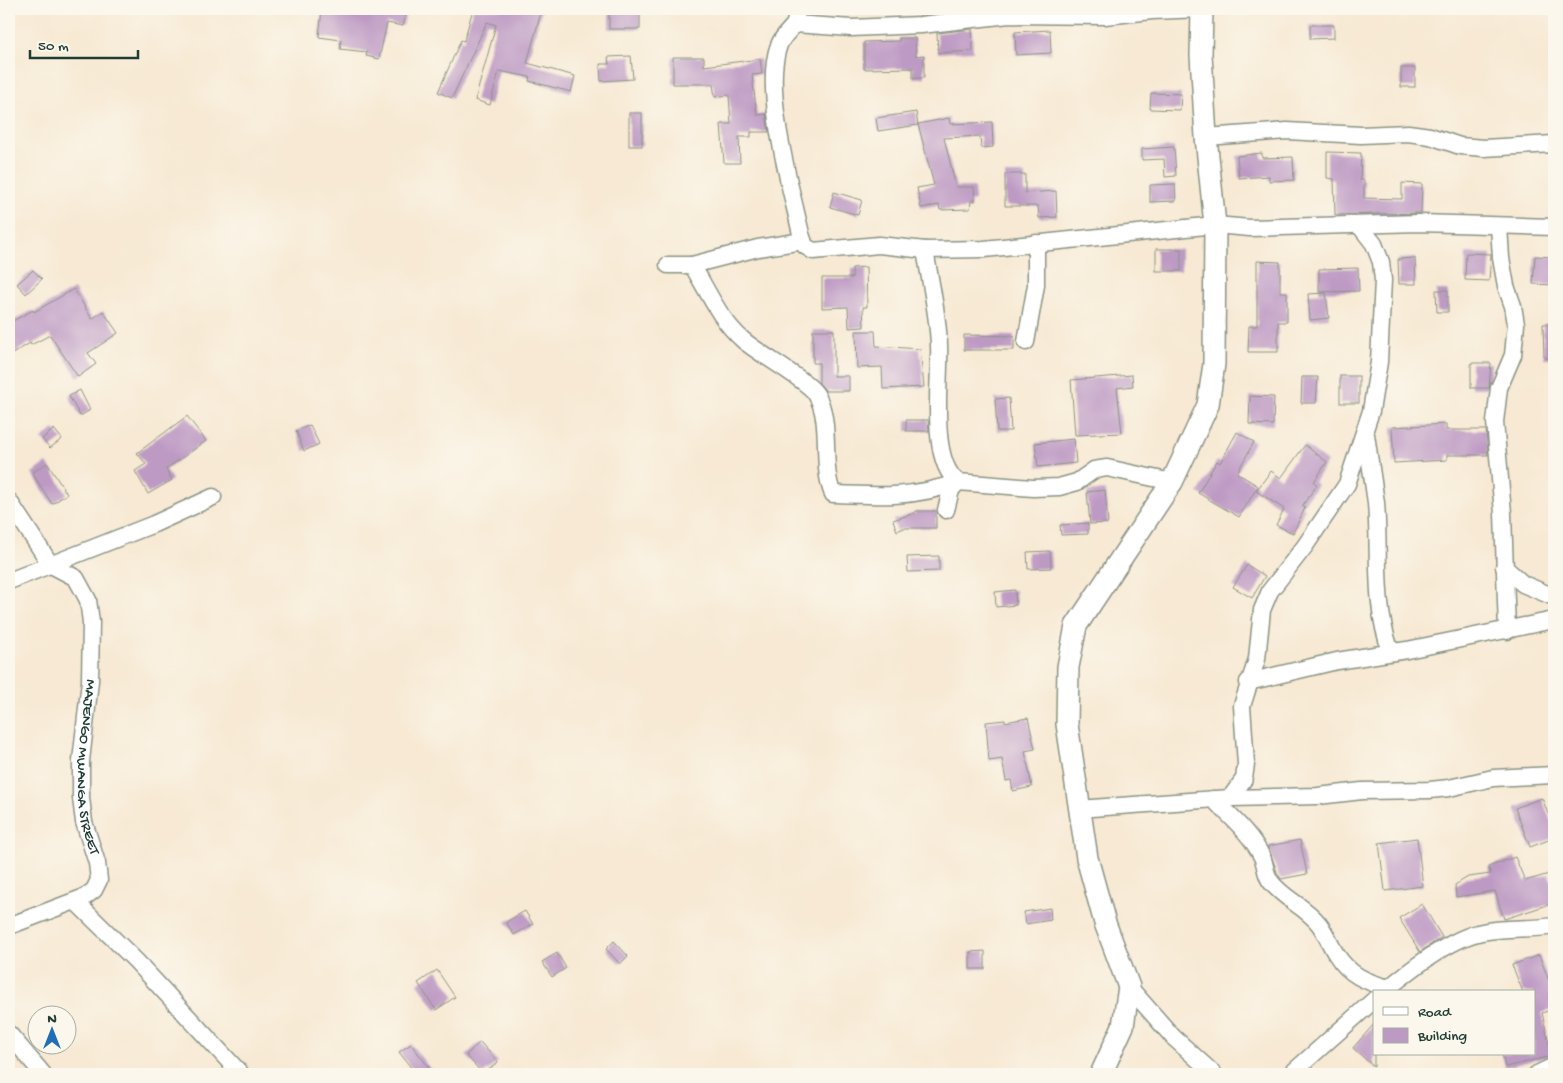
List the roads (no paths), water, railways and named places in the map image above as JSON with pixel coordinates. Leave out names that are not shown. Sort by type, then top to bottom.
[{"type":"street","points":[[1214,1074],[1174,1037],[1129,988],[1120,970],[1087,858],[1078,809],[1067,724],[1068,666],[1076,626],[1172,482],[1208,405],[1214,364],[1215,225],[1206,137],[1202,9],[1152,11],[1105,16],[1009,15],[921,25],[851,28],[796,17],[778,46],[774,73],[775,100],[803,241],[805,246],[813,251],[879,245],[925,250],[984,249],[1215,225],[1250,228],[1419,224],[1554,228]]},
{"type":"street","points":[[1206,137],[1287,131],[1360,135],[1408,133],[1430,136],[1460,146],[1484,148],[1554,144]]},
{"type":"street","points":[[1230,798],[1244,779],[1246,764],[1242,706],[1248,682],[1257,659],[1262,610],[1270,591],[1306,546],[1343,491],[1366,432],[1372,411],[1379,362],[1383,280],[1381,262],[1374,244],[1360,226]]},
{"type":"street","points":[[1499,226],[1502,268],[1516,324],[1513,355],[1499,388],[1495,422],[1503,513],[1507,630]]},
{"type":"street","points":[[668,265],[692,265],[758,248],[803,241]]},
{"type":"street","points":[[1026,342],[1036,285],[1036,243]]},
{"type":"street","points":[[925,250],[939,345],[938,397],[942,448],[948,472],[958,482]]},
{"type":"street","points":[[692,265],[718,313],[742,339],[816,394],[824,419],[827,482],[833,494],[890,497],[936,490],[958,482],[1033,488],[1059,487],[1077,482],[1094,470],[1107,468],[1172,482]]},
{"type":"street","points":[[1366,432],[1376,503],[1378,564],[1385,635],[1391,651]]},
{"type":"street","points":[[946,510],[951,490],[958,482]]},
{"type":"street","points":[[9,582],[154,524],[213,497]]},
{"type":"street","name":"MAJENGO MWANGA STREET","points":[[9,501],[51,565],[76,578],[88,600],[91,622],[90,681],[81,761],[81,798],[84,822],[97,864],[99,880],[94,890],[76,902],[9,926]]},
{"type":"street","points":[[1504,567],[1523,584],[1554,597]]},
{"type":"street","points":[[1248,682],[1337,661],[1407,650],[1554,620]]},
{"type":"street","points":[[1078,809],[1230,798],[1318,796],[1362,790],[1430,790],[1493,778],[1554,775]]},
{"type":"street","points":[[1213,799],[1255,846],[1262,857],[1269,880],[1278,890],[1310,914],[1320,926],[1336,955],[1349,971],[1364,981],[1386,990],[1449,944],[1466,936],[1507,929],[1553,930]]},
{"type":"street","points":[[76,902],[143,968],[241,1074]]},
{"type":"street","points":[[1101,1074],[1123,1026],[1129,988]]},
{"type":"street","points":[[1291,1074],[1373,1001]]},
{"type":"street","points":[[9,1034],[43,1074]]},
{"type":"street","points":[[1537,1074],[1554,1066]]}]
